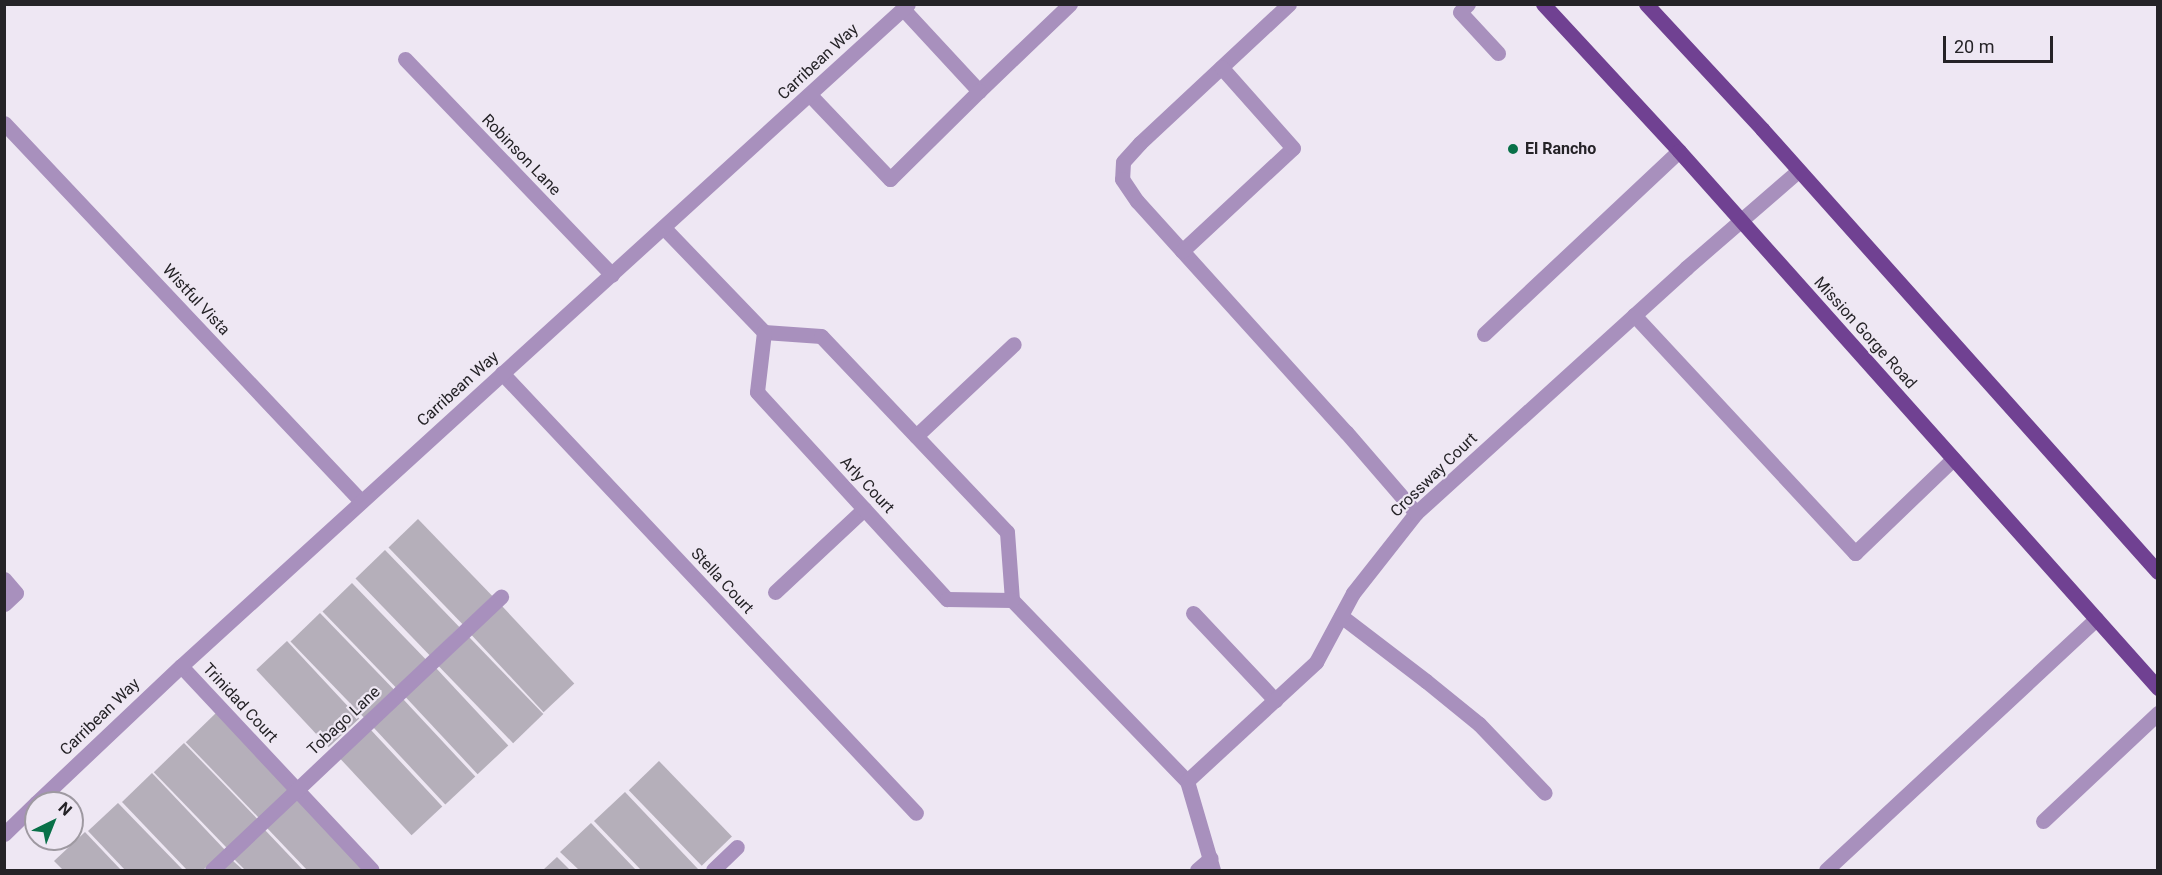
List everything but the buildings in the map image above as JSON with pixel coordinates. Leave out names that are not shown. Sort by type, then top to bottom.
[{"type":"main road","name":"Mission Gorge Road","points":[[1543,4],[1679,151],[2157,688]]},
{"type":"main road","points":[[1646,4],[2157,572]]},
{"type":"street","points":[[810,94],[890,179],[1070,4]]},
{"type":"street","points":[[1289,4],[1140,143],[1123,162],[1121,172],[1124,186],[1347,432],[1416,513]]},
{"type":"street","points":[[905,7],[980,91]]},
{"type":"street","name":"Carribean Way","points":[[49,791],[361,501],[905,7]]},
{"type":"street","points":[[1460,7],[1498,52]]},
{"type":"street","name":"Robinson Lane","points":[[405,59],[612,275]]},
{"type":"street","points":[[1182,251],[1293,148],[1221,68]]},
{"type":"street","name":"Wistful Vista","points":[[4,123],[361,501]]},
{"type":"street","points":[[1484,334],[1679,151]]},
{"type":"street","name":"Crossway Court","points":[[1187,781],[1316,662],[1353,593],[1416,513],[1634,315],[1798,171]]},
{"type":"street","points":[[664,228],[764,332],[821,336],[1006,532],[1012,600],[1187,781],[1212,864],[1197,870]]},
{"type":"street","points":[[1634,315],[1856,553],[1953,459]]},
{"type":"street","name":"Arly Court","points":[[764,332],[757,392],[946,599],[1012,600]]},
{"type":"street","points":[[916,436],[1014,344]]},
{"type":"street","name":"Stella Court","points":[[502,373],[916,813]]},
{"type":"street","points":[[775,592],[864,509]]},
{"type":"street","points":[[4,579],[16,593],[4,604]]},
{"type":"street","name":"Tobago Lane","points":[[212,870],[501,597]]},
{"type":"street","points":[[1193,614],[1275,700]]},
{"type":"street","points":[[1341,616],[1479,724],[1545,793]]},
{"type":"street","points":[[1826,870],[2096,619]]},
{"type":"street","name":"Trinidad Court","points":[[181,666],[372,870]]},
{"type":"street","points":[[2043,820],[2157,713]]},
{"type":"street","name":"Carribean Way","points":[[4,834],[24,815]]},
{"type":"street","points":[[713,870],[737,847]]},
{"type":"place","name":"El Rancho","points":[[1513,149]]}]
